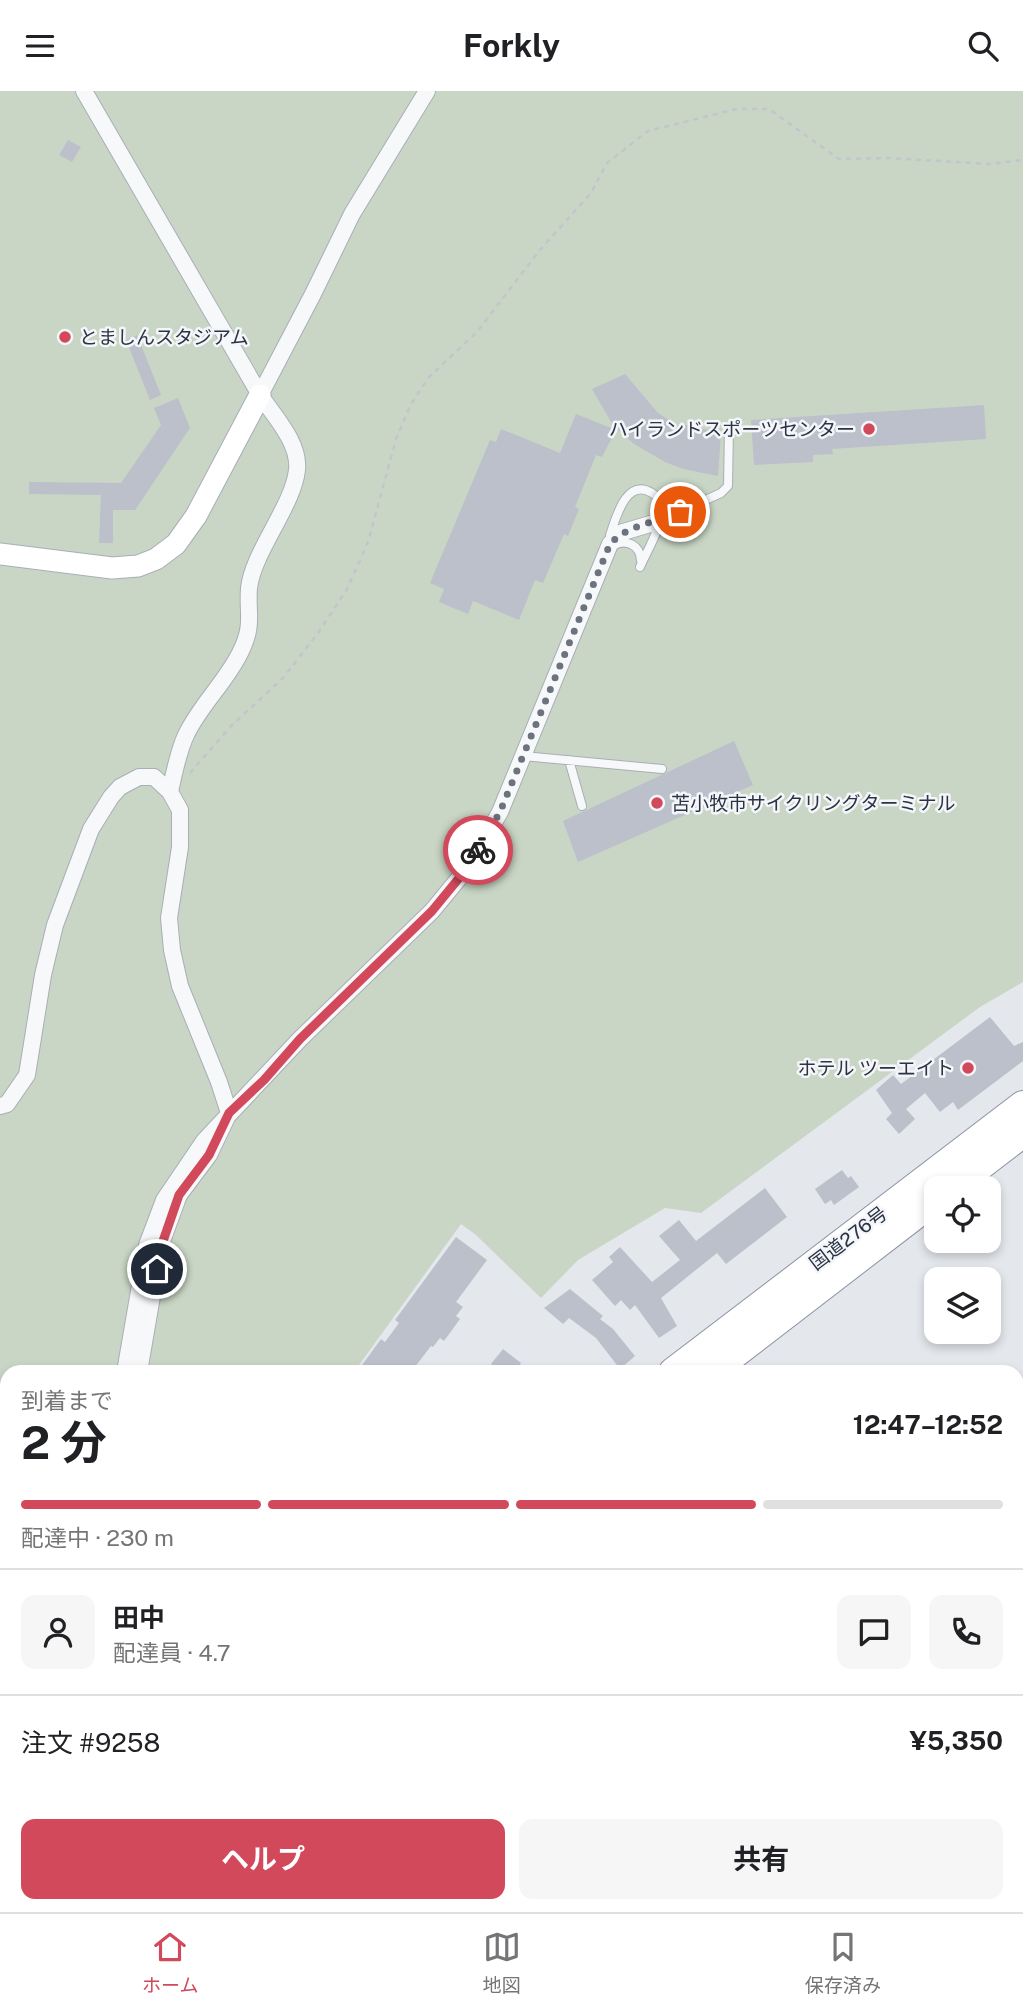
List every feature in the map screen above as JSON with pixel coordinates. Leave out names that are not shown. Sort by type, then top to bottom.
[{"type":"highway","name":"国道276号","points":[[963,1176],[1021,1118]]},
{"type":"highway","name":"国道276号","points":[[683,1365],[1021,1118]]},
{"type":"highway","name":"国道276号","points":[[720,1365],[924,1208]]},
{"type":"street","points":[[84,91],[294,450],[297,470],[249,587],[249,633],[240,654],[186,735],[170,792]]},
{"type":"street","points":[[0,554],[112,568],[138,566],[156,559],[176,544],[196,516],[352,214],[427,91]]},
{"type":"street","points":[[126,1365],[147,1245],[164,1199],[204,1141],[229,1113],[264,1080],[300,1039],[432,911],[469,866],[500,812],[608,548],[620,533],[660,521]]},
{"type":"street","points":[[0,1106],[8,1104],[27,1075],[43,975],[55,925],[91,829],[120,787],[139,777],[153,777],[170,792],[180,810],[180,848],[169,918],[172,950],[180,986],[229,1113],[209,1155],[179,1195],[166,1232],[140,1365]]},
{"type":"lane","points":[[660,521],[720,493],[727,486],[729,427]]},
{"type":"lane","points":[[645,490],[656,496],[662,508],[660,521],[640,567],[641,554],[627,542],[608,548],[623,501],[632,492],[645,490]]},
{"type":"lane","points":[[523,756],[662,769]]},
{"type":"lane","points":[[569,760],[582,806]]},
{"type":"path","points":[[170,792],[186,779],[231,726],[283,678],[318,633],[347,589],[368,542],[396,439],[411,404],[429,377],[477,332],[539,251],[591,193],[607,163],[648,131],[736,110],[769,109],[839,159],[888,157],[990,164],[1023,160]]},
{"type":"green space","points":[[0,91],[1023,91],[1023,982],[980,1007],[701,1213],[665,1208],[578,1260],[541,1298],[476,1235],[461,1224],[359,1365],[0,1365]]},
{"type":"building","points":[[68,140],[81,147],[72,162],[59,155]]},
{"type":"building","points":[[137,335],[161,395],[150,400],[126,340]]},
{"type":"building","points":[[625,374],[658,413],[680,427],[682,424],[721,433],[718,476],[683,469],[665,462],[634,444],[613,425],[592,389]]},
{"type":"building","points":[[178,398],[190,428],[135,510],[113,510],[113,543],[99,543],[101,495],[29,494],[29,482],[121,483],[161,425],[154,408]]},
{"type":"building","name":"ハイランドスポーツセンター","points":[[984,405],[986,439],[832,449],[833,454],[813,455],[813,462],[754,465],[751,420]]},
{"type":"building","points":[[576,414],[616,430],[602,457],[596,455],[575,507],[579,509],[568,536],[564,534],[543,583],[535,580],[519,620],[473,601],[468,614],[439,602],[444,589],[430,583],[490,440],[496,442],[501,429],[560,453]]},
{"type":"building","name":"苫小牧市サイクリングターミナル","points":[[734,741],[753,785],[578,862],[563,821]]},
{"type":"building","name":"ホテル ツーエイト","points":[[990,1017],[1014,1046],[1023,1042],[1023,1061],[958,1110],[953,1102],[940,1112],[925,1093],[906,1109],[915,1119],[899,1134],[886,1119],[892,1113],[876,1090],[893,1075],[901,1084]]},
{"type":"building","points":[[842,1170],[848,1178],[851,1176],[859,1187],[834,1205],[831,1200],[825,1204],[815,1189]]},
{"type":"building","points":[[765,1188],[787,1217],[726,1264],[717,1253],[661,1298],[677,1326],[659,1338],[635,1305],[630,1310],[621,1300],[615,1306],[592,1280],[613,1262],[609,1257],[620,1247],[652,1282],[680,1260],[659,1236],[679,1220],[696,1241]]},
{"type":"building","points":[[456,1237],[487,1260],[456,1302],[463,1307],[456,1316],[460,1319],[444,1341],[440,1338],[416,1365],[362,1365],[381,1339],[385,1342],[399,1323],[395,1320]]},
{"type":"building","points":[[570,1289],[603,1316],[600,1319],[613,1329],[635,1356],[625,1365],[617,1365],[596,1338],[569,1318],[563,1324],[544,1308]]},
{"type":"building","points":[[503,1349],[521,1363],[520,1365],[491,1364]]},
{"type":"way so far","points":[[478,850],[500,812],[610,544],[620,533],[680,512]]},
{"type":"place","name":"とましんスタジアム","points":[[65,337]]},
{"type":"place","name":"ハイランドスポーツセンター","points":[[869,429]]},
{"type":"place","name":"苫小牧市サイクリングターミナル","points":[[657,803]]},
{"type":"place","name":"ホテル ツーエイト","points":[[968,1068]]},
{"type":"route","points":[[157,1269],[162,1244],[179,1195],[209,1155],[229,1113],[264,1080],[300,1039],[432,911],[469,866],[478,850]]}]
